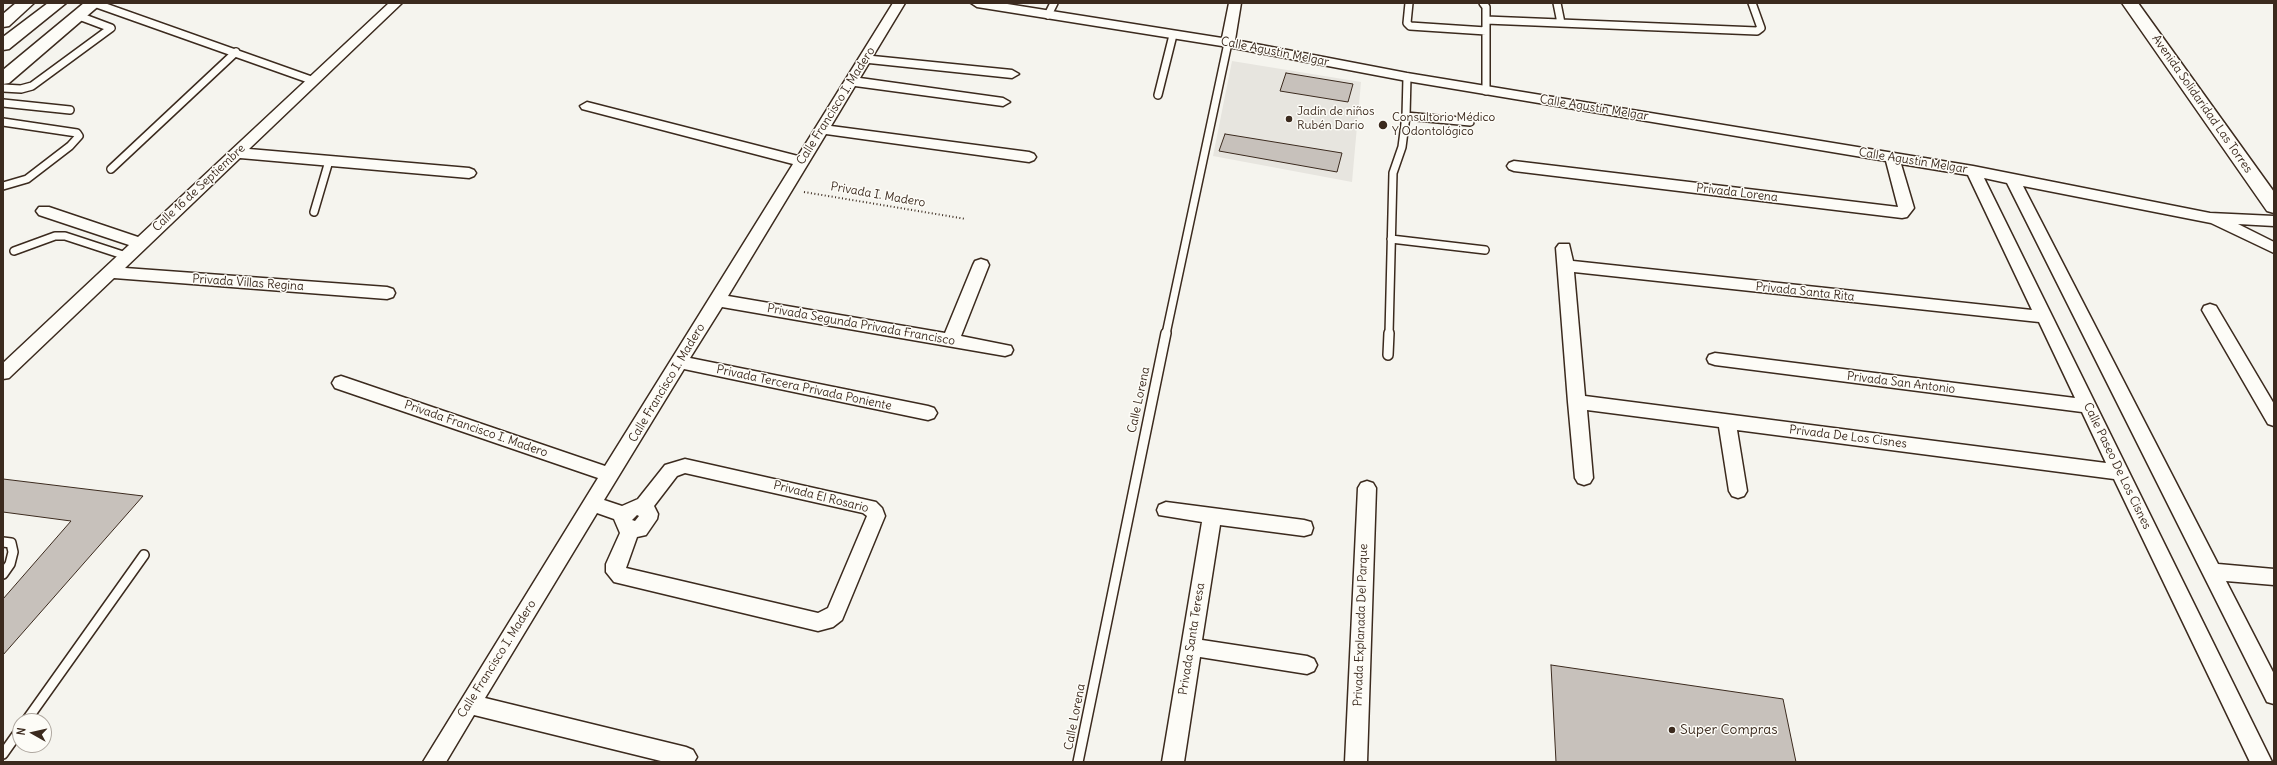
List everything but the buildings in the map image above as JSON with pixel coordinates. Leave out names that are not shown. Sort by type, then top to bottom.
[{"type":"main road","points":[[3,22],[26,3]]},
{"type":"main road","points":[[3,45],[58,3]]},
{"type":"main road","points":[[3,79],[94,3]]},
{"type":"main road","name":"Avenida Solidaridad Las Torres","points":[[2130,3],[2274,206]]},
{"type":"street","name":"Calle 16 de Septiembre","points":[[3,372],[396,3]]},
{"type":"street","name":"Calle Francisco I. Madero","points":[[434,762],[900,3]]},
{"type":"street","name":"Calle Agustín Melgar","points":[[977,3],[1051,9],[1173,35],[1228,43],[1406,77],[2012,178],[2210,218],[2274,221]]},
{"type":"street","points":[[1228,43],[1235,3]]},
{"type":"street","points":[[865,59],[1012,74]]},
{"type":"street","points":[[851,82],[1003,102]]},
{"type":"street","points":[[587,106],[802,162]]},
{"type":"street","points":[[822,129],[1030,157]]},
{"type":"street","points":[[237,153],[469,173]]},
{"type":"street","name":"Privada Lorena","points":[[1514,166],[1902,213],[1906,208],[1892,158]]},
{"type":"street","name":"Calle Paseo De Los Cisnes","points":[[1973,171],[2261,762]]},
{"type":"street","points":[[2012,178],[2274,696]]},
{"type":"street","points":[[44,211],[140,243]]},
{"type":"street","name":"Calle Agustín Melgar","points":[[2210,218],[2274,248]]},
{"type":"street","points":[[1564,248],[1584,478]]},
{"type":"street","points":[[951,340],[981,265]]},
{"type":"street","name":"Privada Santa Rita","points":[[1566,266],[2044,317]]},
{"type":"street","name":"Privada Villas Regina","points":[[110,272],[387,293]]},
{"type":"street","name":"Privada Segunda Privada Francisco","points":[[717,300],[1005,350]]},
{"type":"street","points":[[2210,310],[2274,419]]},
{"type":"street","name":"Privada San Antonio","points":[[1715,360],[2087,406]]},
{"type":"street","name":"Privada Tercera Privada Poniente","points":[[679,362],[928,413]]},
{"type":"street","name":"Privada Francisco I. Madero","points":[[341,383],[610,475]]},
{"type":"street","name":"Privada De Los Cisnes","points":[[1577,402],[2120,472]]},
{"type":"street","points":[[1727,421],[1738,491]]},
{"type":"street","name":"Privada El Rosario","points":[[678,466],[692,467],[869,507],[875,513],[874,522],[835,614],[826,621],[818,622],[621,576],[616,572],[616,564],[628,522],[639,529],[648,519],[649,514],[643,507],[671,470],[678,466]]},
{"type":"street","name":"Privada Explanada Del Parque","points":[[1356,762],[1367,488]]},
{"type":"street","points":[[592,504],[628,522]]},
{"type":"street","points":[[1166,510],[1304,528]]},
{"type":"street","name":"Privada Santa Teresa","points":[[1173,762],[1212,516]]},
{"type":"street","points":[[2211,572],[2274,577]]},
{"type":"street","points":[[1191,648],[1307,665]]},
{"type":"street","points":[[469,704],[686,758]]},
{"type":"lane","points":[[94,3],[236,52],[314,81]]},
{"type":"lane","points":[[1409,3],[1408,23],[1410,26],[1486,31]]},
{"type":"lane","points":[[1483,3],[1486,7],[1486,90]]},
{"type":"lane","points":[[1557,3],[1561,23]]},
{"type":"lane","points":[[1486,20],[1756,31],[1761,28],[1752,3]]},
{"type":"lane","points":[[3,88],[21,89],[32,86],[111,28],[110,26],[79,16]]},
{"type":"lane","points":[[1158,94],[1173,35]]},
{"type":"lane","name":"Calle Lorena","points":[[1078,762],[1132,496],[1228,43]]},
{"type":"lane","points":[[111,169],[236,52]]},
{"type":"lane","points":[[1388,355],[1393,172],[1402,147],[1406,116],[1406,77]]},
{"type":"lane","points":[[3,103],[70,110]]},
{"type":"lane","points":[[1406,116],[1470,122]]},
{"type":"lane","points":[[3,122],[77,133],[79,136],[70,146],[27,179],[3,186]]},
{"type":"lane","points":[[314,212],[329,161]]},
{"type":"lane","points":[[14,251],[55,236],[65,236],[126,256]]},
{"type":"lane","points":[[1391,239],[1485,250]]},
{"type":"lane","points":[[3,542],[11,543],[13,552],[10,564],[3,574]]},
{"type":"lane","points":[[32,713],[144,555]]},
{"type":"lane","points":[[3,754],[12,741]]},
{"type":"path","name":"Privada I. Madero","points":[[786,188],[895,208],[966,219]]},
{"type":"shaded area","name":"Jadín de niños Rubén Dario","points":[[1232,61],[1361,82],[1352,182],[1213,156]]},
{"type":"place","name":"Jadín de niños Rubén Dario","points":[[1289,119]]},
{"type":"place","name":"Consultorio Médico Y Odontológico","points":[[1383,125]]},
{"type":"place","name":"Super Compras","points":[[1672,730]]}]
